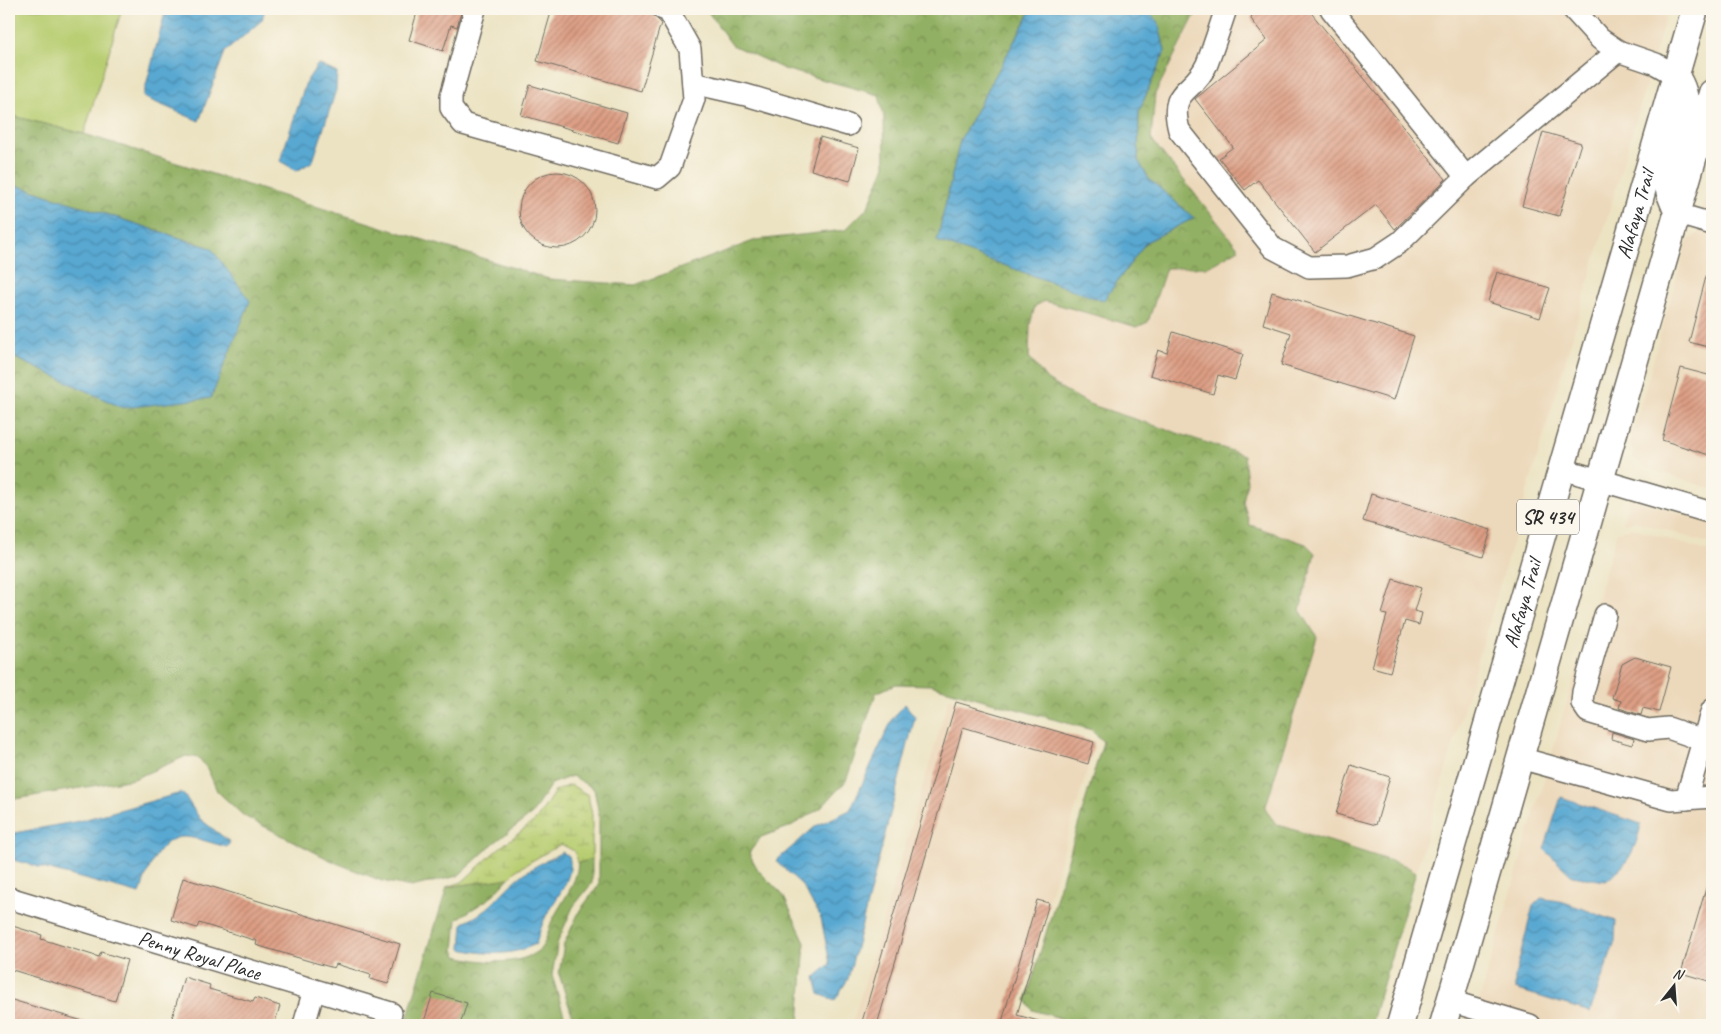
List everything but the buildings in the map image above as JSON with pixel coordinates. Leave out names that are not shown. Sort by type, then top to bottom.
[{"type":"main road","name":"Alafaya Trail","points":[[1400,1025],[1695,9]]},
{"type":"main road","points":[[1675,75],[1683,87],[1687,108],[1668,183],[1678,214]]},
{"type":"main road","name":"Alafaya Trail","points":[[1446,1013],[1712,93]]},
{"type":"street","points":[[474,9],[451,96],[451,108],[464,124],[656,178],[666,173],[670,167],[694,99],[690,49],[668,10],[663,9]]},
{"type":"street","points":[[1226,9],[1206,66],[1178,98],[1175,114],[1179,130],[1273,248],[1309,267],[1347,266],[1376,258],[1400,242],[1466,177],[1618,51]]},
{"type":"street","points":[[1331,9],[1466,177]]},
{"type":"street","points":[[1573,9],[1600,39],[1618,51],[1656,64],[1675,75]]},
{"type":"street","points":[[693,83],[746,95],[848,125]]},
{"type":"street","points":[[1678,214],[1712,224]]},
{"type":"street","points":[[1562,469],[1712,513]]},
{"type":"street","points":[[1605,615],[1583,692],[1582,703],[1588,712],[1648,730],[1668,728],[1703,740]]},
{"type":"street","points":[[1686,799],[1712,710]]},
{"type":"street","points":[[1520,758],[1671,800],[1712,797]]},
{"type":"street","name":"Penny Royal Place","points":[[9,898],[390,1013]]},
{"type":"street","points":[[304,1025],[314,990]]},
{"type":"street","points":[[1446,1013],[1530,1025]]},
{"type":"shaded area","points":[[1198,9],[1668,9],[1416,872],[1404,865],[1276,824],[1265,809],[1317,637],[1300,610],[1315,553],[1306,544],[1250,525],[1243,502],[1247,482],[1215,444],[1089,404],[1047,380],[1029,357],[1030,325],[1035,306],[1045,301],[1137,327],[1148,322],[1166,268],[1208,267],[1238,249],[1151,139],[1155,94]]},
{"type":"shaded area","points":[[1712,174],[1712,217],[1701,213]]},
{"type":"shaded area","points":[[1705,228],[1712,231],[1712,489],[1647,468],[1634,458],[1630,442],[1687,242]]},
{"type":"shaded area","points":[[1629,498],[1712,523],[1712,544],[1635,521],[1623,523]]},
{"type":"shaded area","points":[[1633,528],[1712,553],[1712,1025],[1472,1025],[1617,532]]},
{"type":"shaded area","points":[[949,698],[1090,740],[1095,745],[1019,998],[1020,1005],[1030,1017],[1056,1025],[852,1025]]},
{"type":"green space","points":[[9,9],[122,9],[84,134],[9,115]]},
{"type":"green space","points":[[706,9],[1032,9],[960,140],[1103,301],[1146,242],[1194,218],[1149,179],[1138,160],[1139,111],[1165,51],[1158,21],[1144,9],[1198,9],[1155,94],[1151,139],[1239,249],[1208,267],[1166,268],[1148,322],[1137,327],[1045,301],[1035,306],[1030,325],[1029,357],[1047,380],[1089,404],[1244,455],[1247,482],[1243,502],[1250,525],[1306,544],[1315,553],[1300,610],[1317,637],[1265,809],[1276,824],[1404,865],[1416,872],[1371,1025],[1084,1025],[1032,1010],[1026,1000],[1103,742],[1092,730],[930,685],[896,684],[876,693],[846,781],[821,808],[789,827],[761,837],[749,853],[758,870],[783,895],[805,942],[799,1025],[575,1025],[559,974],[564,944],[580,910],[599,885],[599,814],[594,789],[572,776],[551,784],[532,814],[494,843],[458,876],[411,887],[382,881],[334,862],[244,816],[217,791],[208,770],[199,758],[186,756],[134,779],[9,800],[9,355],[123,408],[211,248],[9,183],[9,115],[84,134],[549,279],[635,285],[756,240],[845,230],[868,207],[885,166],[884,117],[879,95],[784,69],[732,45]]},
{"type":"green space","points":[[571,785],[588,795],[592,815],[592,859],[578,863],[574,851],[561,844],[518,869],[509,878],[447,887],[462,882],[498,849],[536,820],[555,791]]},
{"type":"green space","points":[[592,859],[592,883],[573,907],[558,941],[552,975],[567,1025],[405,1025],[447,887],[509,878],[490,898],[457,919],[454,950],[457,956],[477,960],[499,962],[521,959],[542,947],[551,922],[575,878],[578,863]]},
{"type":"water","points":[[166,9],[265,9],[262,20],[225,52],[199,121],[143,97]]},
{"type":"water","points":[[1032,9],[1144,9],[1158,21],[1165,51],[1139,111],[1138,160],[1149,179],[1194,218],[1146,242],[1103,301],[937,241],[960,140]]},
{"type":"water","points":[[318,64],[337,73],[336,90],[313,161],[297,171],[280,161],[306,82]]},
{"type":"water","points":[[9,183],[211,248],[250,301],[211,398],[123,408],[9,355]]},
{"type":"water","points":[[905,704],[915,717],[848,979],[835,1000],[819,994],[815,977],[830,964],[821,918],[801,884],[776,861],[816,826],[850,810],[893,718]]},
{"type":"water","points":[[181,793],[200,819],[230,842],[227,847],[185,837],[176,838],[168,842],[155,857],[140,894],[9,859],[9,834],[79,821]]},
{"type":"water","points":[[1561,797],[1641,824],[1630,857],[1606,881],[1572,876],[1544,849]]},
{"type":"water","points":[[562,852],[569,856],[570,871],[564,886],[545,917],[536,944],[518,951],[499,953],[461,949],[463,923],[481,913],[526,872]]},
{"type":"water","points":[[1541,898],[1564,902],[1616,921],[1615,941],[1590,1012],[1515,989],[1515,976],[1533,906]]}]
